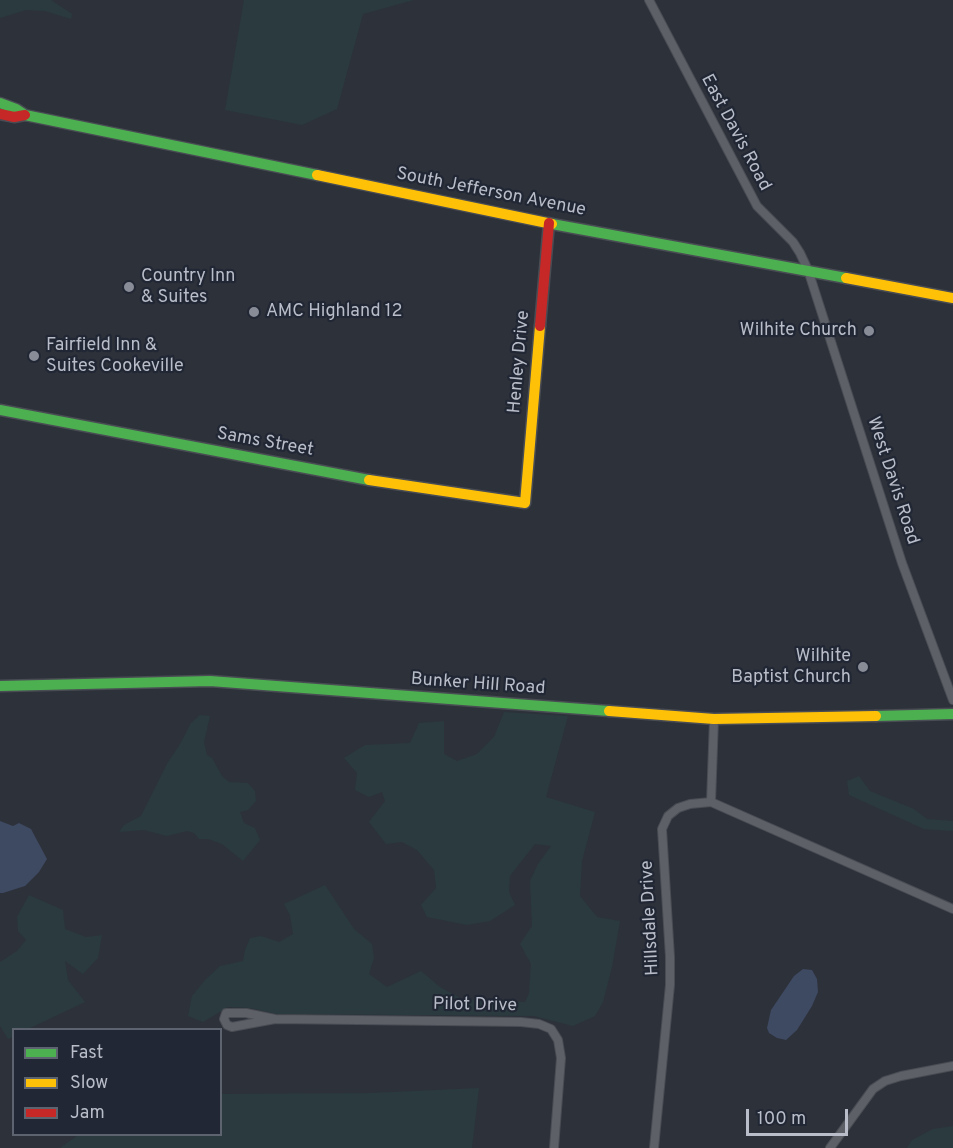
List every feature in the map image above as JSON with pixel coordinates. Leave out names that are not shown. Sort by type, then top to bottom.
[{"type":"street","name":"East Davis Road","points":[[649,0],[757,206],[793,242],[801,253],[808,270]]},
{"type":"street","name":"South Jefferson Avenue","points":[[0,103],[25,115],[168,146],[549,223],[953,298]]},
{"type":"street","name":"South Jefferson Avenue","points":[[0,114],[14,117],[25,115]]},
{"type":"street","name":"Henley Drive","points":[[525,503],[549,223]]},
{"type":"street","name":"West Davis Road","points":[[808,270],[902,562],[953,700]]},
{"type":"street","name":"Sams Street","points":[[0,410],[365,479],[525,503]]},
{"type":"street","name":"Bunker Hill Road","points":[[0,686],[210,681],[714,719],[953,714]]},
{"type":"street","points":[[714,719],[711,802],[953,909]]},
{"type":"street","name":"Hillsdale Drive","points":[[654,1148],[670,957],[662,829],[668,816],[678,808],[711,802]]},
{"type":"street","name":"Pilot Drive","points":[[275,1019],[232,1027],[227,1025],[224,1019],[226,1013],[246,1013],[275,1019],[521,1022],[539,1024],[551,1029],[558,1041],[561,1058],[554,1148]]},
{"type":"street","points":[[830,1148],[873,1089],[885,1081],[953,1066]]},
{"type":"shaded area","points":[[0,0],[51,0],[72,14],[71,19],[45,11],[26,10],[0,18]]},
{"type":"shaded area","points":[[244,0],[414,0],[363,14],[337,109],[302,125],[225,110]]},
{"type":"shaded area","points":[[504,712],[568,716],[546,797],[595,812],[582,861],[580,896],[597,917],[620,921],[603,1002],[595,1016],[573,1026],[534,1016],[277,1014],[250,1008],[228,1007],[203,1022],[188,1016],[192,996],[220,966],[243,961],[250,938],[261,936],[279,942],[293,934],[290,915],[284,904],[325,885],[354,929],[372,944],[374,958],[369,974],[387,987],[421,971],[440,987],[462,999],[525,1002],[529,993],[531,964],[520,944],[532,926],[530,881],[538,864],[551,846],[535,844],[510,876],[509,892],[515,905],[490,921],[467,925],[427,917],[421,905],[436,888],[434,870],[417,850],[402,842],[386,844],[369,822],[385,801],[382,792],[369,797],[355,790],[357,773],[344,758],[365,745],[410,743],[419,723],[444,721],[444,754],[457,761],[477,754],[494,737]]},
{"type":"shaded area","points":[[200,715],[210,716],[204,742],[207,755],[212,758],[222,776],[229,782],[248,783],[255,791],[256,801],[248,810],[240,812],[244,823],[255,828],[260,840],[243,861],[222,844],[208,839],[199,839],[194,833],[187,831],[167,836],[144,830],[119,832],[124,825],[141,816],[168,762],[191,723]]},
{"type":"shaded area","points":[[859,776],[870,791],[914,809],[927,819],[953,821],[953,831],[924,829],[849,795],[847,781]]},
{"type":"shaded area","points":[[29,895],[63,910],[65,929],[86,937],[102,935],[98,958],[83,974],[65,961],[68,980],[85,1002],[30,1028],[12,1028],[12,1037],[8,1039],[0,1026],[0,962],[17,951],[26,940],[18,931],[17,917]]},
{"type":"shaded area","points":[[479,1088],[472,1148],[60,1148],[77,1136],[222,1136],[222,1094],[370,1093]]},
{"type":"shaded area","points":[[953,1126],[953,1148],[907,1148],[912,1140],[933,1129]]},
{"type":"water","points":[[0,821],[13,826],[19,823],[31,829],[47,859],[39,872],[25,886],[3,893],[0,893]]},
{"type":"water","points":[[803,969],[812,970],[817,979],[818,992],[797,1030],[786,1040],[777,1038],[769,1033],[767,1028],[771,1010],[794,976]]},
{"type":"traffic: fast","points":[[0,103],[25,115],[317,175]]},
{"type":"traffic: fast","points":[[552,224],[846,278]]},
{"type":"traffic: fast","points":[[0,410],[369,480]]},
{"type":"traffic: fast","points":[[0,686],[210,681],[609,711]]},
{"type":"traffic: fast","points":[[876,716],[953,714]]},
{"type":"traffic: slow","points":[[317,175],[552,224]]},
{"type":"traffic: slow","points":[[846,278],[953,298]]},
{"type":"traffic: slow","points":[[369,480],[525,503],[540,326]]},
{"type":"traffic: slow","points":[[609,711],[714,719],[876,716]]},
{"type":"traffic: jam","points":[[0,114],[14,117],[25,115]]},
{"type":"traffic: jam","points":[[540,326],[549,223]]},
{"type":"place","name":"Country Inn & Suites","points":[[129,287]]},
{"type":"place","name":"AMC Highland 12","points":[[254,312]]},
{"type":"place","name":"Wilhite Church","points":[[869,331]]},
{"type":"place","name":"Fairfield Inn & Suites Cookeville","points":[[34,356]]},
{"type":"place","name":"Wilhite Baptist Church","points":[[863,667]]}]
